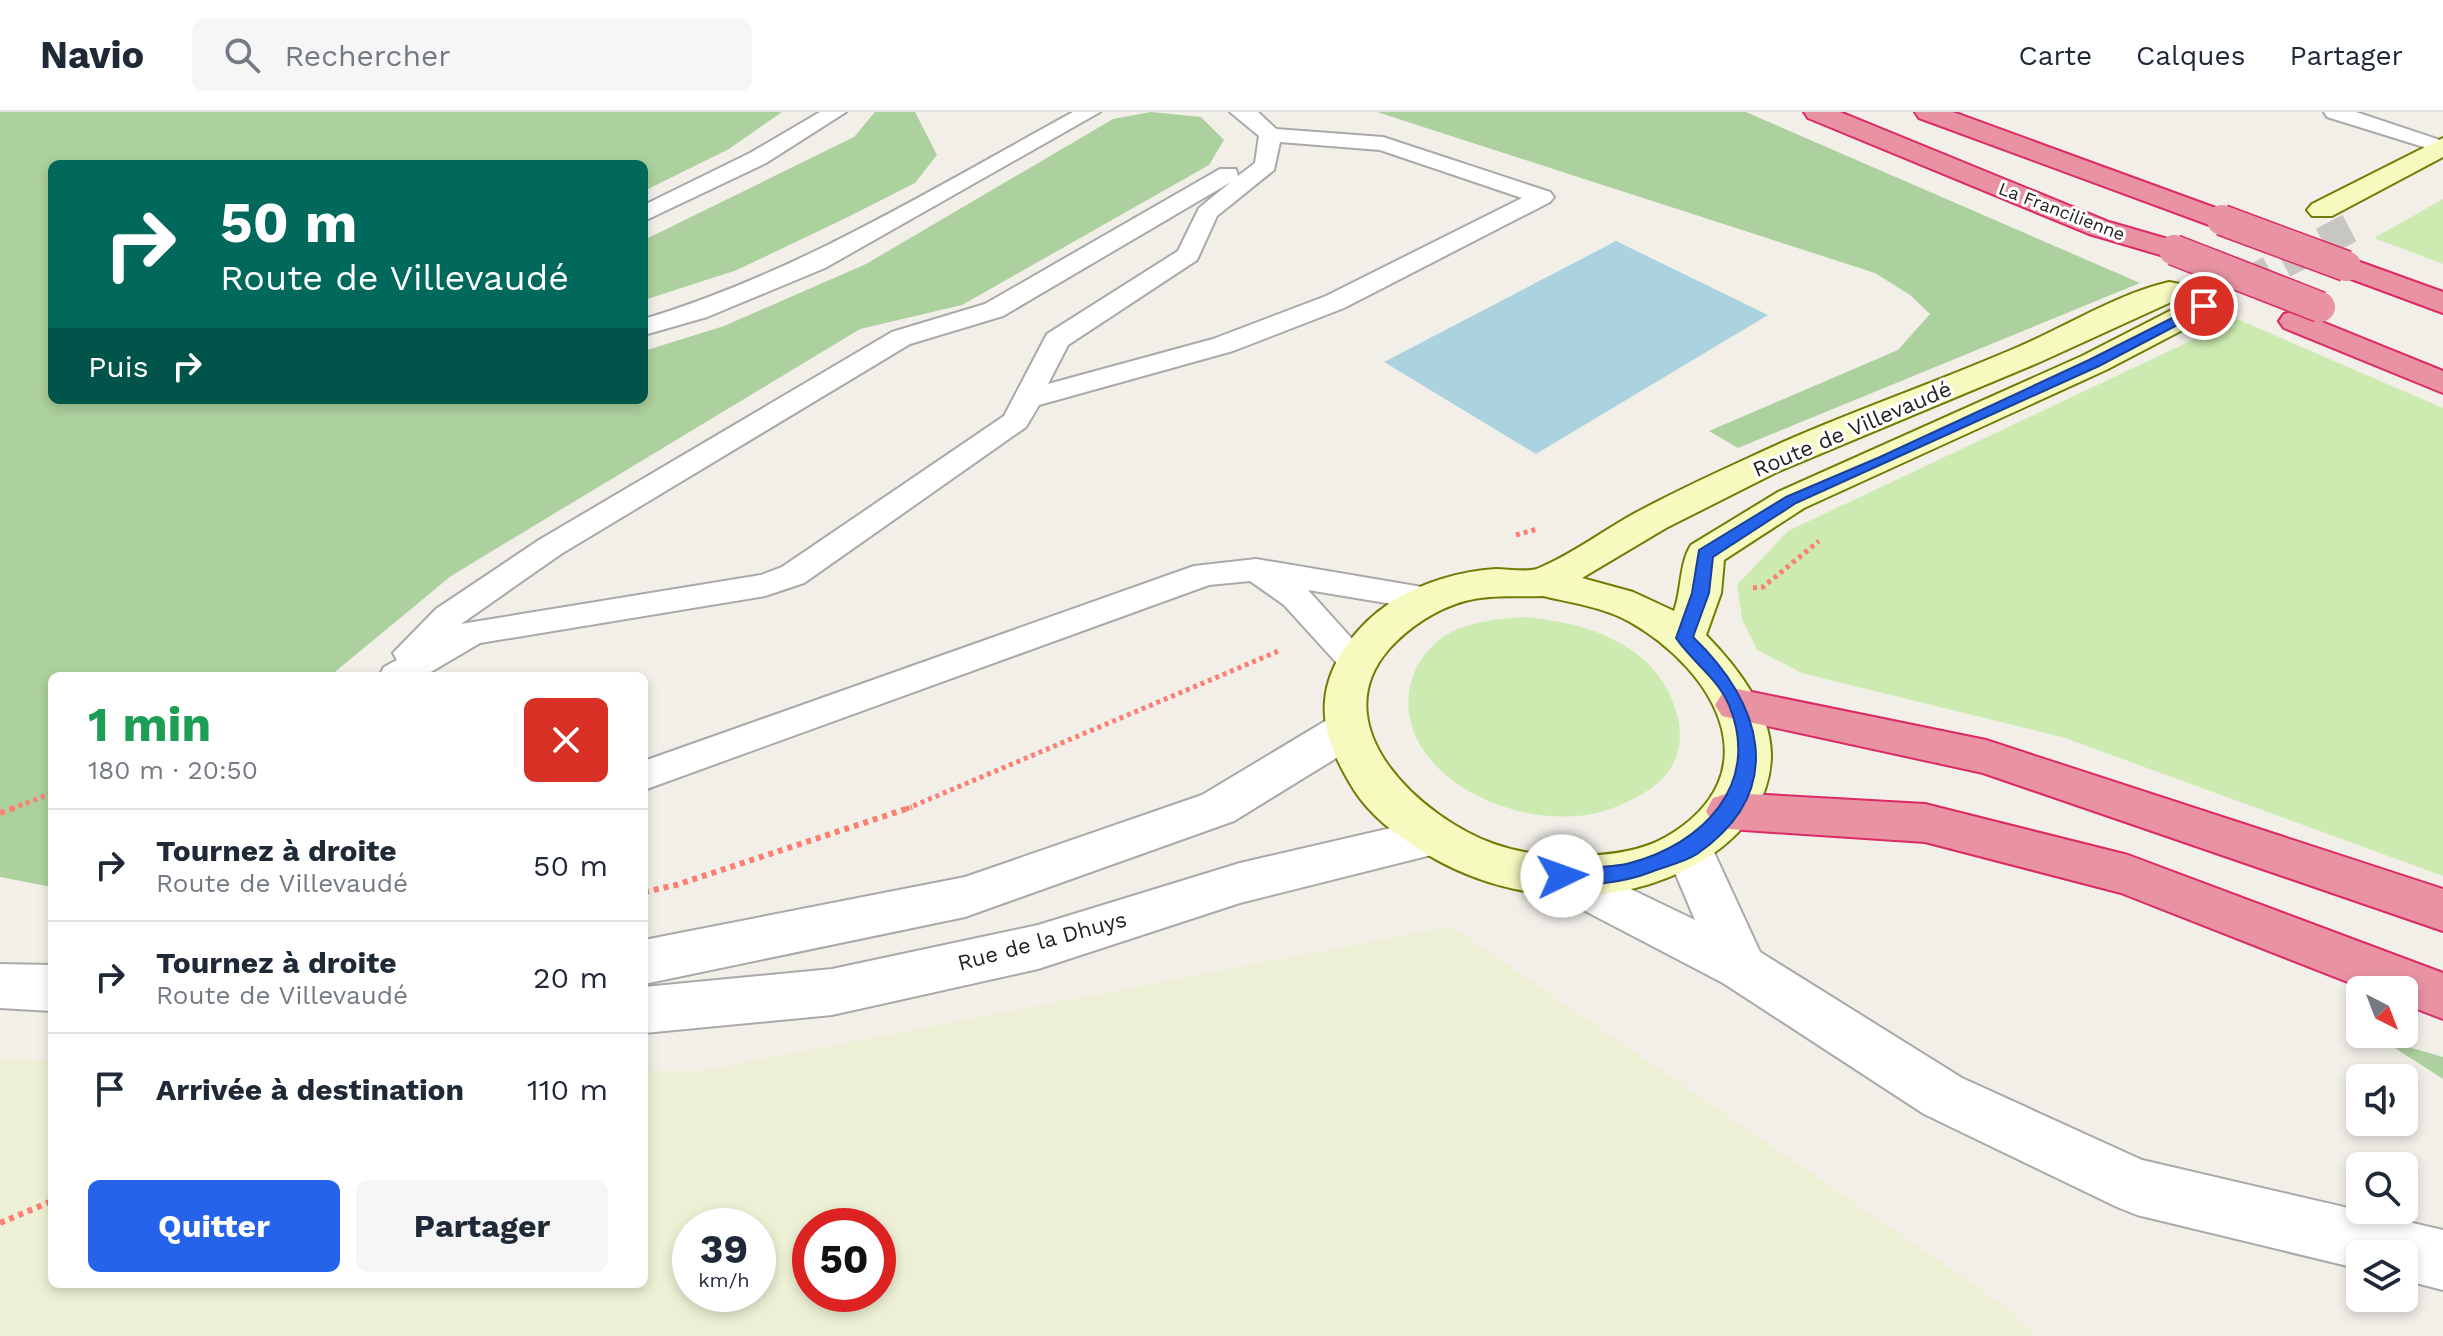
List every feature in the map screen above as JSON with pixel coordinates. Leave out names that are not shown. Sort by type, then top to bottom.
[{"type":"highway","name":"La Francilienne","points":[[1817,112],[2307,314]]},
{"type":"highway","points":[[1928,112],[2443,303]]},
{"type":"highway","points":[[2307,314],[2443,356]]},
{"type":"highway","points":[[2307,314],[2443,383]]},
{"type":"highway","points":[[1737,705],[1986,757],[2443,910]]},
{"type":"highway","points":[[1729,811],[1925,823],[2128,875],[2443,996]]},
{"type":"main road","points":[[2322,210],[2441,146]]},
{"type":"main road","name":"Route de Villevaudé","points":[[1543,583],[1764,464],[2028,355],[2169,291]]},
{"type":"main road","name":"Route de Villevaudé","points":[[1684,638],[1701,593],[1705,554],[1791,500],[1886,460],[2094,363],[2204,306]]},
{"type":"main road","points":[[1543,583],[1594,593],[1642,611],[1684,638],[1716,669],[1737,705],[1748,741],[1745,776],[1729,811],[1689,849],[1629,872],[1562,876],[1494,864],[1434,837],[1392,805],[1364,768],[1348,729],[1346,694],[1356,662],[1384,625],[1428,599],[1483,584],[1543,583]]},
{"type":"street","points":[[648,961],[965,897],[1218,808],[1348,729]]},
{"type":"street","name":"Rue de la Dhuys","points":[[648,1010],[832,992],[862,986],[1038,947],[1240,883],[1434,837]]},
{"type":"street","points":[[1689,849],[1741,967]]},
{"type":"street","points":[[1562,876],[1741,967],[1943,1096],[2137,1187],[2443,1260]]},
{"type":"street","points":[[0,986],[48,988]]},
{"type":"lane","points":[[648,212],[779,147],[835,112]]},
{"type":"lane","points":[[648,326],[698,311],[816,263],[1089,112]]},
{"type":"lane","points":[[403,672],[472,633],[765,585],[793,575],[1016,421],[1057,340],[1188,255],[1207,213],[1266,165],[1270,141],[1255,119],[1241,112]]},
{"type":"lane","points":[[2335,112],[2441,146]]},
{"type":"lane","points":[[391,672],[448,617],[550,547],[901,338],[994,310],[1155,219],[1270,141],[1383,144],[1542,197],[1335,302],[1223,345],[1027,399]]},
{"type":"lane","points":[[1155,219],[1182,218],[1198,229]]},
{"type":"lane","points":[[648,775],[1205,574],[1256,570],[1428,599]]},
{"type":"lane","points":[[1256,570],[1296,597],[1356,662]]},
{"type":"path","points":[[1506,537],[1562,523],[1607,546]]},
{"type":"path","points":[[648,891],[691,880],[914,806],[1327,630]]},
{"type":"path","points":[[0,813],[48,795]]},
{"type":"path","points":[[0,1223],[48,1203]]},
{"type":"green space","points":[[0,112],[782,112],[729,149],[648,189],[648,160],[48,160],[48,404],[648,404],[648,350],[724,326],[866,264],[1113,119],[1151,112],[1201,117],[1224,140],[1209,165],[962,305],[860,329],[451,576],[335,672],[48,672],[48,886],[0,877]]},
{"type":"green space","points":[[875,112],[915,112],[937,155],[915,183],[848,217],[737,270],[648,299],[648,238],[854,137]]},
{"type":"green space","points":[[1377,112],[1746,112],[2140,283],[1738,448],[1709,431],[1898,350],[1930,314],[1910,295],[1875,273]]},
{"type":"green space","points":[[2443,199],[2443,264],[2374,238]]},
{"type":"green space","points":[[2237,319],[2443,408],[2443,876],[2065,738],[1802,673],[1757,650],[1742,619],[1737,585],[1788,531]]},
{"type":"green space","points":[[1524,617],[1569,624],[1612,639],[1638,655],[1661,680],[1676,712],[1680,729],[1679,746],[1674,762],[1653,787],[1613,808],[1590,814],[1564,817],[1538,815],[1486,800],[1463,788],[1426,754],[1411,722],[1408,705],[1414,673],[1422,658],[1448,634],[1466,626]]},
{"type":"green space","points":[[1451,926],[2005,1306],[2037,1336],[0,1336],[0,1059],[48,1060],[48,1288],[648,1288],[648,1071],[700,1071]]},
{"type":"green space","points":[[2395,1048],[2412,1048],[2443,1057],[2443,1079]]},
{"type":"water","points":[[1616,241],[1768,315],[1536,454],[1384,362]]},
{"type":"tunnel","points":[[2204,306],[2357,224]]},
{"type":"route","points":[[1562,876],[1629,872],[1689,849],[1729,811],[1745,776],[1748,741],[1737,705],[1716,669],[1684,638],[1701,593],[1705,554],[1791,500],[1886,460],[2094,363],[2204,306]]}]
